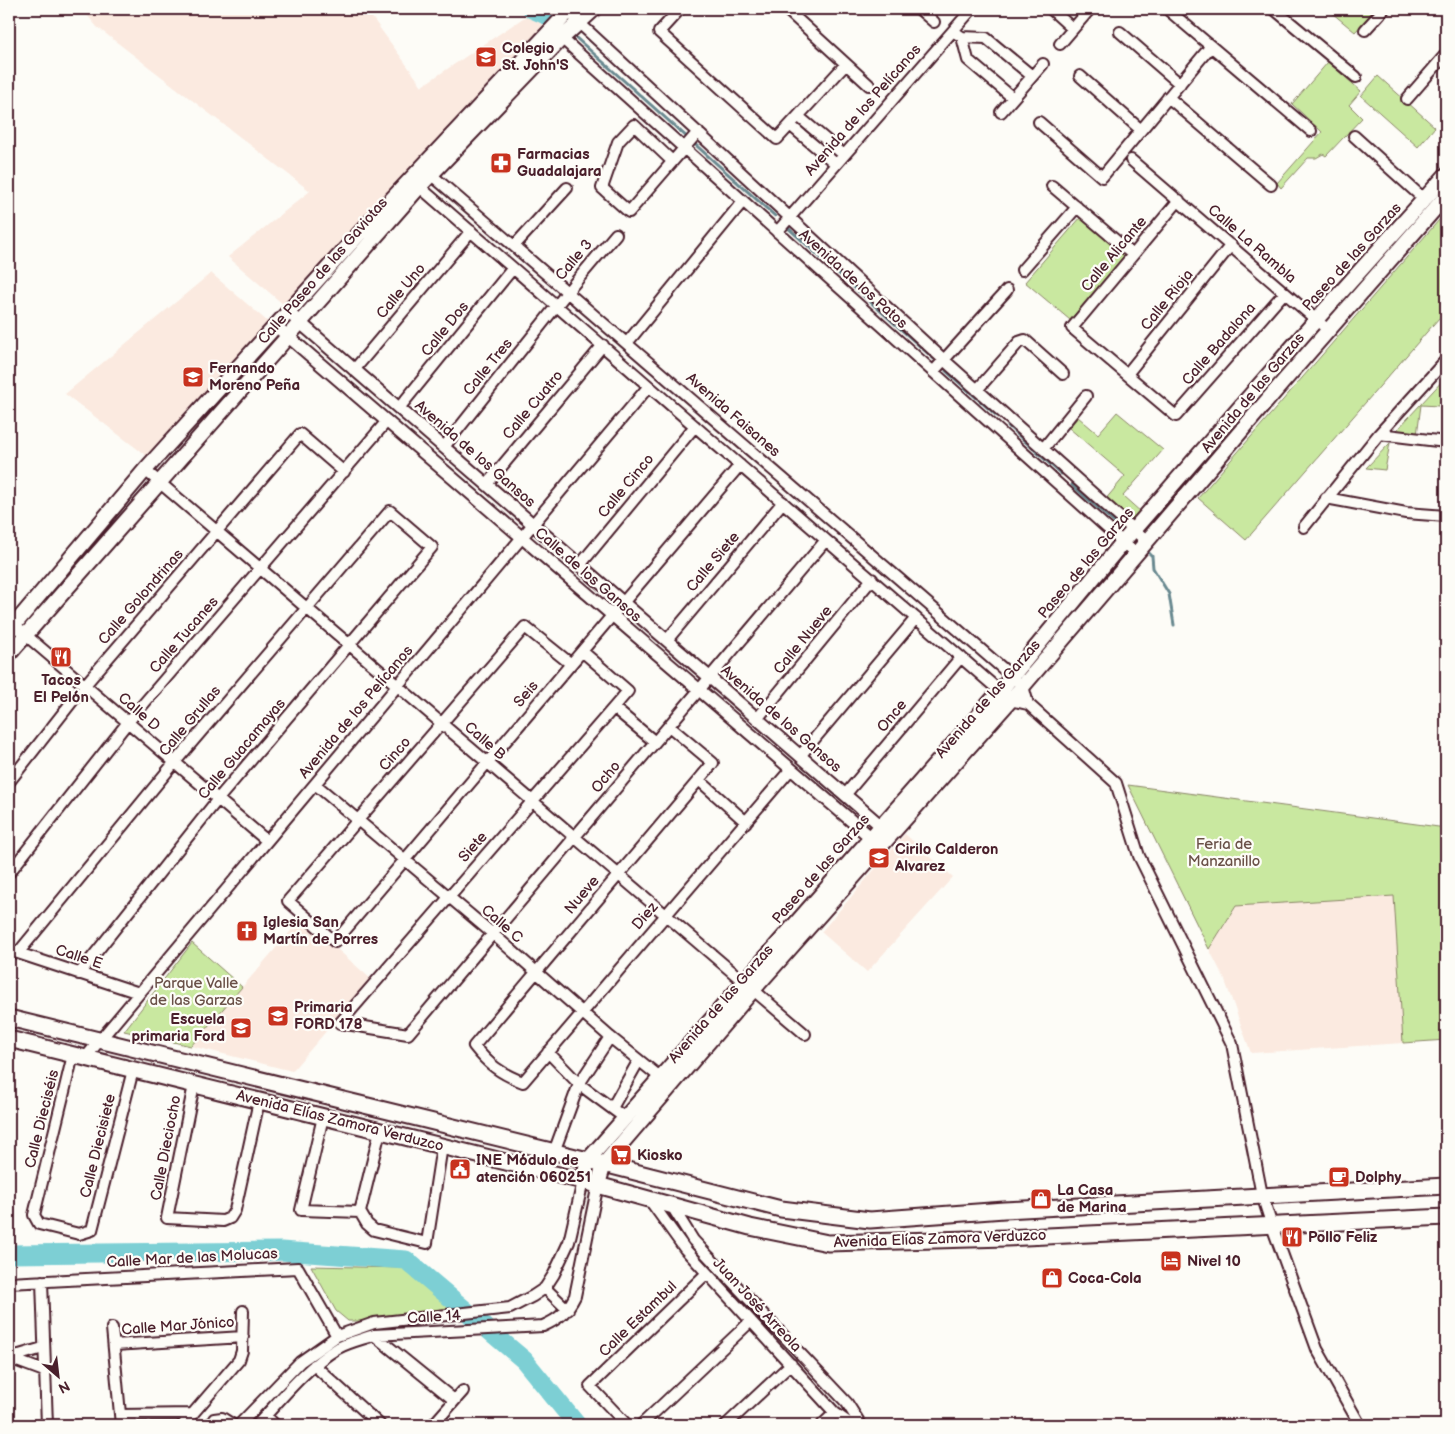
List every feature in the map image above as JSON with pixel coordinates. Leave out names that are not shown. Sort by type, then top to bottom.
[{"type":"main road","name":"Calle Paseo de las Gaviotas","points":[[427,170],[594,9]]},
{"type":"main road","name":"Calle Paseo de las Gaviotas","points":[[9,654],[159,481],[300,323],[415,183],[550,28],[569,10]]},
{"type":"main road","name":"Paseo de las Garzas","points":[[1005,695],[1012,676],[1123,542],[1316,320],[1446,175]]},
{"type":"main road","name":"Calle Paseo de las Gaviotas","points":[[11,628],[145,470],[359,234],[415,183]]},
{"type":"main road","name":"Avenida de las Garzas","points":[[598,1184],[604,1164],[666,1081],[1005,695],[1023,686],[1135,553],[1446,196]]},
{"type":"main road","name":"Avenida Elías Zamora Verduzco","points":[[9,1018],[101,1039],[279,1086],[588,1160],[781,1210],[870,1220],[1262,1195],[1446,1186]]},
{"type":"main road","name":"Avenida Elías Zamora Verduzco","points":[[9,1038],[598,1184],[750,1226],[828,1243],[1006,1238],[1446,1217]]},
{"type":"main road","points":[[583,1181],[588,1160],[625,1118],[666,1081]]},
{"type":"street","points":[[680,9],[659,32],[777,139],[846,64]]},
{"type":"street","points":[[786,9],[869,85]]},
{"type":"street","points":[[919,9],[934,22]]},
{"type":"street","name":"Avenida de los Pelícanos","points":[[777,232],[972,9]]},
{"type":"street","points":[[1051,9],[1073,29]]},
{"type":"street","points":[[1060,44],[1090,9]]},
{"type":"street","points":[[1167,9],[1310,131]]},
{"type":"street","points":[[1274,9],[1356,77]]},
{"type":"street","points":[[1365,30],[1384,9]]},
{"type":"street","name":"Avenida de los Patos","points":[[569,10],[579,22],[944,360],[1146,541]]},
{"type":"street","name":"Avenida de los Patos","points":[[550,28],[1135,553]]},
{"type":"street","points":[[953,31],[962,37],[986,38],[1032,76]]},
{"type":"street","points":[[1120,32],[1180,84]]},
{"type":"street","points":[[962,37],[968,60],[1013,98]]},
{"type":"street","points":[[1039,122],[1102,176],[1211,46]]},
{"type":"street","points":[[1407,99],[1446,54]]},
{"type":"street","points":[[1001,112],[1042,64]]},
{"type":"street","points":[[1080,76],[1141,130]]},
{"type":"street","points":[[1168,97],[1271,185]]},
{"type":"street","points":[[798,116],[844,155]]},
{"type":"street","points":[[672,160],[634,125],[618,142],[602,188],[629,212],[698,132]]},
{"type":"street","points":[[790,125],[836,164]]},
{"type":"street","points":[[1354,136],[1425,200]]},
{"type":"street","name":"Calle La Rambla","points":[[1131,160],[1328,330]]},
{"type":"street","name":"Avenida Faisanes","points":[[427,170],[1023,686]]},
{"type":"street","points":[[415,183],[1005,695],[1028,704],[1116,783],[1139,856],[1232,1044],[1262,1195],[1272,1226],[1318,1349],[1360,1425]]},
{"type":"street","points":[[1052,186],[1133,255]]},
{"type":"street","points":[[514,246],[567,188]]},
{"type":"street","name":"Calle Alicante","points":[[1127,374],[1072,328],[1179,200]]},
{"type":"street","points":[[627,343],[743,201]]},
{"type":"street","points":[[1022,270],[1077,207]]},
{"type":"street","name":"Calle Uno","points":[[354,370],[471,231]]},
{"type":"street","name":"Calle 3","points":[[557,306],[616,234]]},
{"type":"street","name":"Calle Rioja","points":[[1127,374],[1231,245]]},
{"type":"street","name":"Calle Dos","points":[[399,408],[513,268]]},
{"type":"street","points":[[933,372],[1007,290]]},
{"type":"street","name":"Calle Badalona","points":[[1127,374],[1176,416],[1284,292]]},
{"type":"street","name":"Calle Tres","points":[[444,447],[557,306]]},
{"type":"street","name":"Avenida de los Gansos","points":[[288,313],[886,830]]},
{"type":"street","name":"Calle de los Gansos","points":[[276,326],[876,842]]},
{"type":"street","points":[[977,390],[1019,342],[1024,340],[1063,374]]},
{"type":"street","name":"Calle Cuatro","points":[[487,484],[602,345]]},
{"type":"street","points":[[1304,527],[1379,434],[1442,370],[1446,360]]},
{"type":"street","name":"Avenida de los Pelícanos","points":[[79,1056],[101,1039],[649,386]]},
{"type":"street","points":[[1044,449],[1086,396]]},
{"type":"street","name":"Calle Tucanes","points":[[9,873],[128,722],[262,569],[387,421]]},
{"type":"street","name":"Calle Cinco","points":[[580,565],[696,426]]},
{"type":"street","name":"Calle Golondrinas","points":[[9,782],[85,685],[300,434],[344,472]]},
{"type":"street","points":[[1379,434],[1446,442]]},
{"type":"street","name":"Seis","points":[[335,942],[740,465]]},
{"type":"street","name":"Calle B","points":[[145,470],[805,1034]]},
{"type":"street","points":[[1326,498],[1406,513],[1446,516]]},
{"type":"street","name":"Calle Siete","points":[[667,640],[783,502]]},
{"type":"street","name":"Calle Grullas","points":[[13,952],[390,511],[432,547]]},
{"type":"street","name":"Ocho","points":[[408,1034],[826,540]]},
{"type":"street","name":"Calle Guacamayas","points":[[79,974],[218,800],[432,547]]},
{"type":"street","name":"Calle Nueve","points":[[757,719],[872,579]]},
{"type":"street","points":[[800,756],[916,618]]},
{"type":"street","name":"Cinco","points":[[335,942],[288,901],[525,627],[571,664]]},
{"type":"street","name":"Calle D","points":[[11,628],[26,635],[267,841]]},
{"type":"street","name":"Siete","points":[[408,1034],[340,1023],[628,691],[582,651]]},
{"type":"street","name":"Once","points":[[845,795],[961,657]]},
{"type":"street","points":[[1023,686],[1028,704]]},
{"type":"street","points":[[614,708],[655,742]]},
{"type":"street","name":"Nueve","points":[[523,1082],[506,1076],[489,1064],[474,1046],[713,763],[669,726]]},
{"type":"street","name":"Diez","points":[[523,1082],[791,769]]},
{"type":"street","points":[[699,780],[746,822]]},
{"type":"street","name":"Calle C","points":[[315,784],[493,934],[610,1037],[666,1081]]},
{"type":"street","name":"Calle E","points":[[13,952],[139,994]]},
{"type":"street","points":[[554,1152],[579,1084],[610,1037]]},
{"type":"street","points":[[548,1052],[579,1084],[625,1118]]},
{"type":"street","name":"Calle Dieciséis","points":[[79,1056],[34,1215],[38,1224],[78,1234],[92,1230]]},
{"type":"street","points":[[612,1108],[640,1060]]},
{"type":"street","name":"Calle Diecisiete","points":[[92,1230],[133,1070]]},
{"type":"street","name":"Calle Dieciocho","points":[[194,1085],[167,1218],[223,1221],[230,1218],[234,1210],[260,1101]]},
{"type":"street","points":[[323,1117],[301,1210],[360,1212]]},
{"type":"street","points":[[380,1131],[360,1212],[366,1224],[374,1230],[427,1243],[442,1146]]},
{"type":"street","points":[[568,1310],[545,1288],[554,1274],[569,1242],[583,1181]]},
{"type":"street","name":"Avenida de las Garzas","points":[[568,1310],[575,1296],[598,1184]]},
{"type":"street","name":"Juan José Arreola","points":[[648,1198],[685,1249],[835,1413],[852,1425]]},
{"type":"street","name":"Juan José Arreola","points":[[670,1203],[693,1240],[847,1403],[861,1425]]},
{"type":"street","name":"Calle Mar de las Molucas","points":[[9,1283],[298,1268],[337,1336]]},
{"type":"street","name":"Calle Estambul","points":[[627,1425],[590,1386],[707,1273]]},
{"type":"street","points":[[42,1281],[47,1425]]},
{"type":"street","name":"Calle 14","points":[[239,1425],[300,1362],[337,1336],[374,1323],[510,1308],[545,1288]]},
{"type":"street","name":"Calle 14","points":[[257,1425],[314,1365],[339,1347],[374,1335],[543,1326],[556,1320],[568,1310]]},
{"type":"street","name":"Calle Mar Jónico","points":[[183,1425],[239,1360],[242,1351],[243,1312]]},
{"type":"street","points":[[641,1425],[751,1321]]},
{"type":"street","name":"Calle Mar Jónico","points":[[112,1328],[121,1420]]},
{"type":"street","points":[[374,1335],[454,1400]]},
{"type":"street","name":"Calle Mar Jónico","points":[[114,1345],[243,1337]]},
{"type":"street","points":[[9,1358],[43,1348]]},
{"type":"street","points":[[9,1358],[44,1372]]},
{"type":"street","points":[[726,1425],[791,1364]]},
{"type":"street","points":[[314,1365],[380,1425]]},
{"type":"street","points":[[433,1425],[463,1391]]},
{"type":"street","points":[[201,1406],[213,1422],[222,1418],[233,1425]]},
{"type":"street","points":[[822,1425],[835,1413]]},
{"type":"street","points":[[121,1420],[193,1414]]},
{"type":"street","points":[[266,1416],[275,1425]]},
{"type":"shaded area","points":[[82,9],[366,9],[422,86],[529,14],[544,25],[284,305],[228,257],[310,191],[97,27]]},
{"type":"shaded area","points":[[211,273],[268,322],[148,457],[65,394]]},
{"type":"shaded area","points":[[905,834],[953,877],[867,972],[821,932]]},
{"type":"shaded area","points":[[1395,896],[1403,1043],[1251,1053],[1224,978],[1209,949],[1236,906]]},
{"type":"shaded area","name":"Primaria FORD 178","points":[[302,918],[371,979],[292,1071],[191,1046]]},
{"type":"green space","points":[[1336,9],[1376,9],[1355,32],[1332,13]]},
{"type":"green space","points":[[1328,62],[1361,91],[1349,105],[1362,118],[1326,156],[1323,154],[1316,158],[1308,158],[1281,188],[1277,183],[1322,132],[1292,104]]},
{"type":"green space","points":[[1378,76],[1435,127],[1418,147],[1361,96]]},
{"type":"green space","points":[[1446,212],[1446,310],[1246,540],[1198,498]]},
{"type":"green space","points":[[1081,217],[1126,255],[1070,320],[1025,282]]},
{"type":"green space","points":[[1446,377],[1439,406],[1421,405],[1417,435],[1396,431]]},
{"type":"green space","points":[[1117,412],[1163,450],[1123,496],[1142,513],[1133,524],[1105,500],[1125,476],[1069,428],[1078,417],[1098,434]]},
{"type":"green space","points":[[1390,443],[1385,470],[1366,468]]},
{"type":"green space","name":"Feria de Manzanillo","points":[[1128,785],[1446,828],[1446,1040],[1403,1043],[1394,896],[1236,906],[1209,949]]},
{"type":"green space","name":"Parque Valle de las Garzas","points":[[192,943],[242,987],[191,1046],[124,1031]]},
{"type":"green space","points":[[311,1266],[405,1268],[456,1309],[382,1316],[366,1321],[348,1321],[336,1311]]},
{"type":"waterway","points":[[532,9],[546,15]]},
{"type":"waterway","points":[[546,15],[551,19]]},
{"type":"waterway","points":[[574,36],[775,216]]},
{"type":"waterway","points":[[787,227],[934,359]]},
{"type":"waterway","points":[[946,371],[997,416]]},
{"type":"waterway","points":[[1008,426],[1061,474]]},
{"type":"waterway","points":[[1072,485],[1125,532]]},
{"type":"waterway","points":[[1148,552],[1152,556],[1153,568],[1169,594],[1174,625]]},
{"type":"waterway","points":[[9,1254],[281,1251],[406,1260],[524,1360],[577,1425]]},
{"type":"place","name":"Colegio St. John'S","points":[[486,57]]},
{"type":"place","name":"Farmacias Guadalajara","points":[[501,163]]},
{"type":"place","name":"Fernando Moreno Peña","points":[[193,377]]},
{"type":"place","name":"Tacos El Pelón","points":[[61,657]]},
{"type":"place","name":"Cirilo Calderon Alvarez","points":[[879,858]]},
{"type":"place","name":"Iglesia San Martín de Porres","points":[[247,931]]},
{"type":"place","name":"Primaria FORD 178","points":[[278,1016]]},
{"type":"place","name":"Escuela primaria Ford","points":[[241,1028]]},
{"type":"place","name":"Kiosko","points":[[621,1155]]},
{"type":"place","name":"INE Módulo de atención 060251","points":[[460,1169]]},
{"type":"place","name":"Dolphy","points":[[1339,1177]]},
{"type":"place","name":"La Casa de Marina","points":[[1041,1199]]},
{"type":"place","name":"Pollo Feliz","points":[[1292,1237]]},
{"type":"place","name":"Nivel 10","points":[[1171,1261]]},
{"type":"place","name":"Coca-Cola","points":[[1052,1278]]}]
